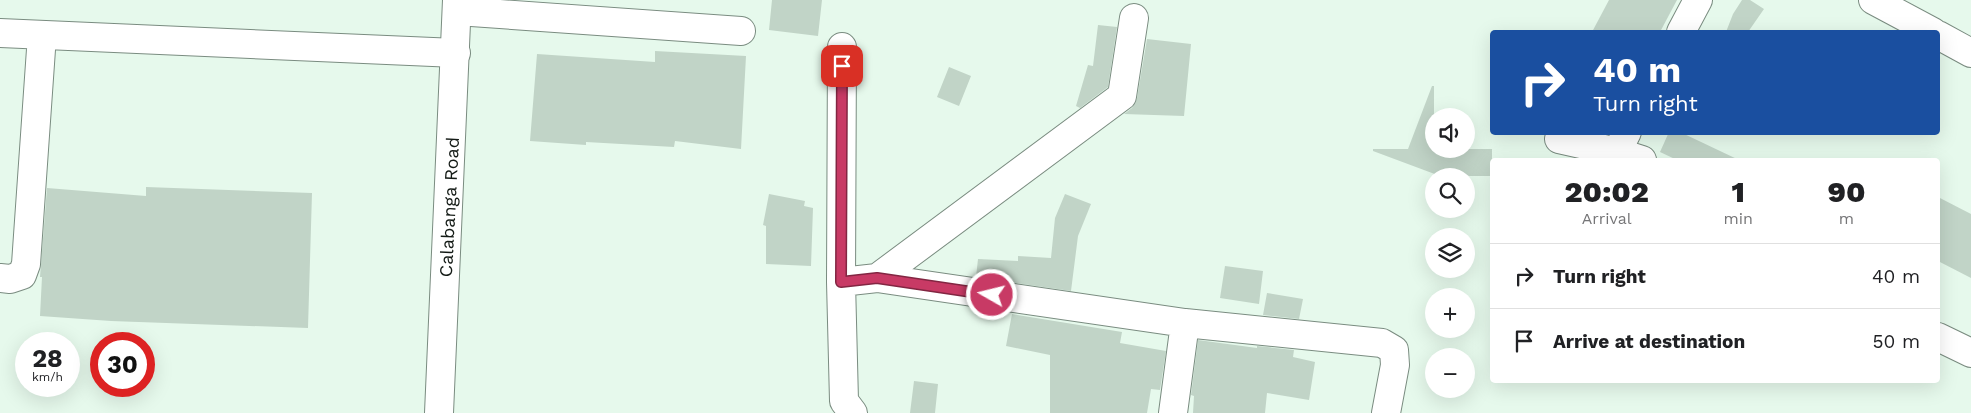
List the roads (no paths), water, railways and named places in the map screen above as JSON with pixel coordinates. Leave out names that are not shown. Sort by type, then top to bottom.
[{"type":"street","points":[[1681,30],[1698,0]]},
{"type":"street","points":[[1873,0],[1929,30]]},
{"type":"street","points":[[457,5],[741,31]]},
{"type":"street","name":"Calabanga Road","points":[[439,413],[457,5]]},
{"type":"street","points":[[877,278],[1122,96],[1134,18]]},
{"type":"street","points":[[0,33],[456,53]]},
{"type":"street","points":[[0,278],[10,279],[22,275],[26,264],[42,35]]},
{"type":"street","points":[[1940,36],[1971,53]]},
{"type":"street","points":[[842,46],[841,282],[844,401],[853,413]]},
{"type":"street","points":[[1559,139],[1629,148]]},
{"type":"street","points":[[841,282],[877,278],[1185,323],[1382,343],[1394,350],[1395,365],[1386,413]]},
{"type":"street","points":[[1173,413],[1185,323]]},
{"type":"street","points":[[1940,338],[1971,353]]}]
